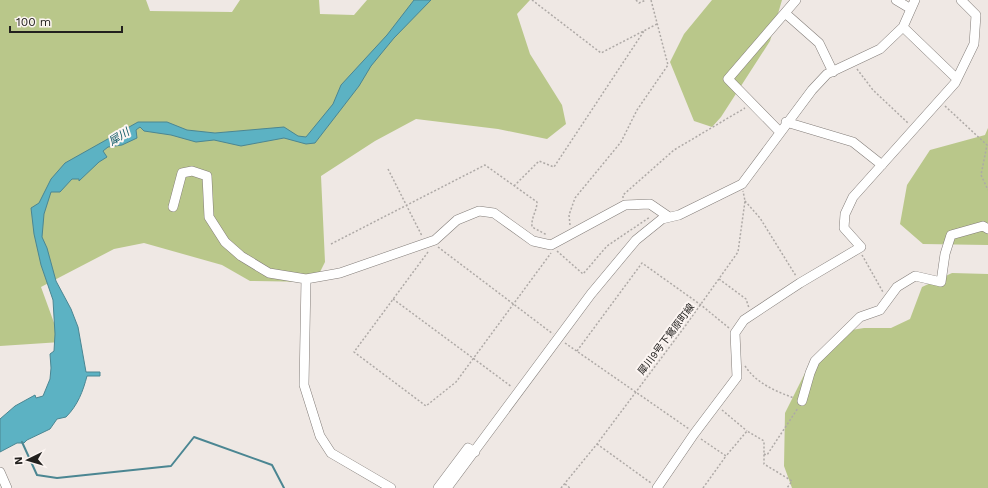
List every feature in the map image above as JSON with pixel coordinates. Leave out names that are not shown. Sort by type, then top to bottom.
[{"type":"street","points":[[779,131],[728,79],[796,0]]},
{"type":"street","points":[[447,488],[591,294],[636,240],[662,219],[692,209],[742,184],[779,131],[827,74],[880,48],[903,27],[913,4],[896,0]]},
{"type":"street","points":[[654,486],[737,377],[735,334],[744,320],[800,283],[861,247],[844,228],[845,214],[853,197],[957,79],[974,44],[976,15],[961,0]]},
{"type":"street","points":[[785,13],[819,43],[833,72]]},
{"type":"street","points":[[903,27],[957,79]]},
{"type":"street","points":[[786,122],[853,142],[882,165]]},
{"type":"street","points":[[173,207],[182,173],[192,172],[207,176],[209,217],[224,242],[241,256],[269,273],[306,279],[340,273],[431,242],[457,220],[479,212],[494,213],[533,241],[551,246],[623,206],[650,204],[669,217]]},
{"type":"street","points":[[802,401],[815,361],[860,317],[880,310],[897,287],[915,276],[941,282],[945,254],[951,235],[983,226],[988,228]]},
{"type":"street","points":[[306,279],[304,385],[320,436],[331,453],[391,488]]},
{"type":"street","points":[[438,488],[468,448],[474,453]]},
{"type":"street","points":[[0,472],[7,488]]},
{"type":"path","points":[[532,0],[601,53],[657,24]]},
{"type":"path","points":[[636,0],[639,3],[646,0]]},
{"type":"path","points":[[571,235],[569,215],[575,198],[621,142],[637,110],[668,65],[651,0]]},
{"type":"path","points":[[514,186],[538,161],[554,167],[644,31]]},
{"type":"path","points":[[852,63],[873,90],[914,128]]},
{"type":"path","points":[[939,101],[987,145],[981,175],[988,190]]},
{"type":"path","points":[[623,206],[623,195],[674,150],[732,114],[752,104]]},
{"type":"path","points":[[332,244],[485,165],[537,202],[537,208],[531,218],[532,227],[547,235]]},
{"type":"path","points":[[388,169],[407,205],[431,242],[559,339],[636,391],[726,456]]},
{"type":"path","name":"犀川9号下鴛原町線","points":[[562,488],[597,444],[701,305],[738,252],[745,200],[742,184]]},
{"type":"path","points":[[745,200],[760,218],[800,283]]},
{"type":"path","points":[[551,246],[583,274],[607,246],[652,216]]},
{"type":"path","points":[[431,242],[393,299],[354,352],[426,406],[456,382],[552,251],[551,246]]},
{"type":"path","points":[[858,249],[888,300]]},
{"type":"path","points":[[577,351],[642,263],[701,305],[735,334]]},
{"type":"path","points":[[719,279],[746,299],[752,315]]},
{"type":"path","points":[[393,299],[519,392]]},
{"type":"path","points":[[744,364],[748,371],[770,389],[802,401],[767,455],[764,454]]},
{"type":"path","points":[[716,405],[747,431],[764,441],[764,464],[792,481],[787,488]]},
{"type":"path","points":[[703,488],[726,456],[747,431]]},
{"type":"path","points":[[597,444],[654,486]]},
{"type":"path","points":[[565,484],[570,488]]},
{"type":"green space","points":[[0,0],[146,0],[150,11],[232,12],[240,0],[319,0],[320,14],[354,15],[367,0],[530,0],[517,14],[530,54],[562,105],[566,124],[547,139],[498,129],[416,119],[375,141],[321,176],[325,262],[315,282],[250,281],[222,265],[144,243],[114,249],[41,287],[61,342],[0,346]]},
{"type":"green space","points":[[712,0],[782,0],[770,41],[721,117],[712,127],[694,121],[670,62],[684,34]]},
{"type":"green space","points":[[988,128],[988,245],[923,244],[900,224],[907,185],[930,150],[985,135]]},
{"type":"green space","points":[[952,273],[988,274],[988,488],[792,488],[784,466],[785,413],[807,369],[839,332],[864,328],[891,328],[910,319],[922,287]]},
{"type":"water","name":"犀川","points":[[414,0],[431,0],[394,38],[371,66],[359,86],[315,143],[306,144],[284,138],[241,146],[214,140],[196,142],[171,135],[144,131],[140,127],[136,130],[137,138],[122,145],[108,147],[103,151],[107,157],[99,162],[79,181],[79,179],[72,179],[60,192],[51,192],[44,214],[42,237],[47,248],[56,281],[71,309],[78,327],[86,372],[100,372],[100,376],[87,376],[80,398],[66,417],[57,419],[50,429],[27,440],[24,443],[17,443],[0,452],[0,419],[15,406],[35,395],[36,398],[43,396],[50,379],[50,354],[54,351],[55,334],[53,300],[41,265],[34,234],[31,208],[39,203],[51,179],[65,163],[138,122],[167,122],[187,130],[215,133],[284,127],[298,136],[306,137],[333,104],[341,85],[387,35]]},
{"type":"waterway","points":[[22,442],[37,475],[57,478],[171,466],[194,437],[272,465],[284,488]]}]
